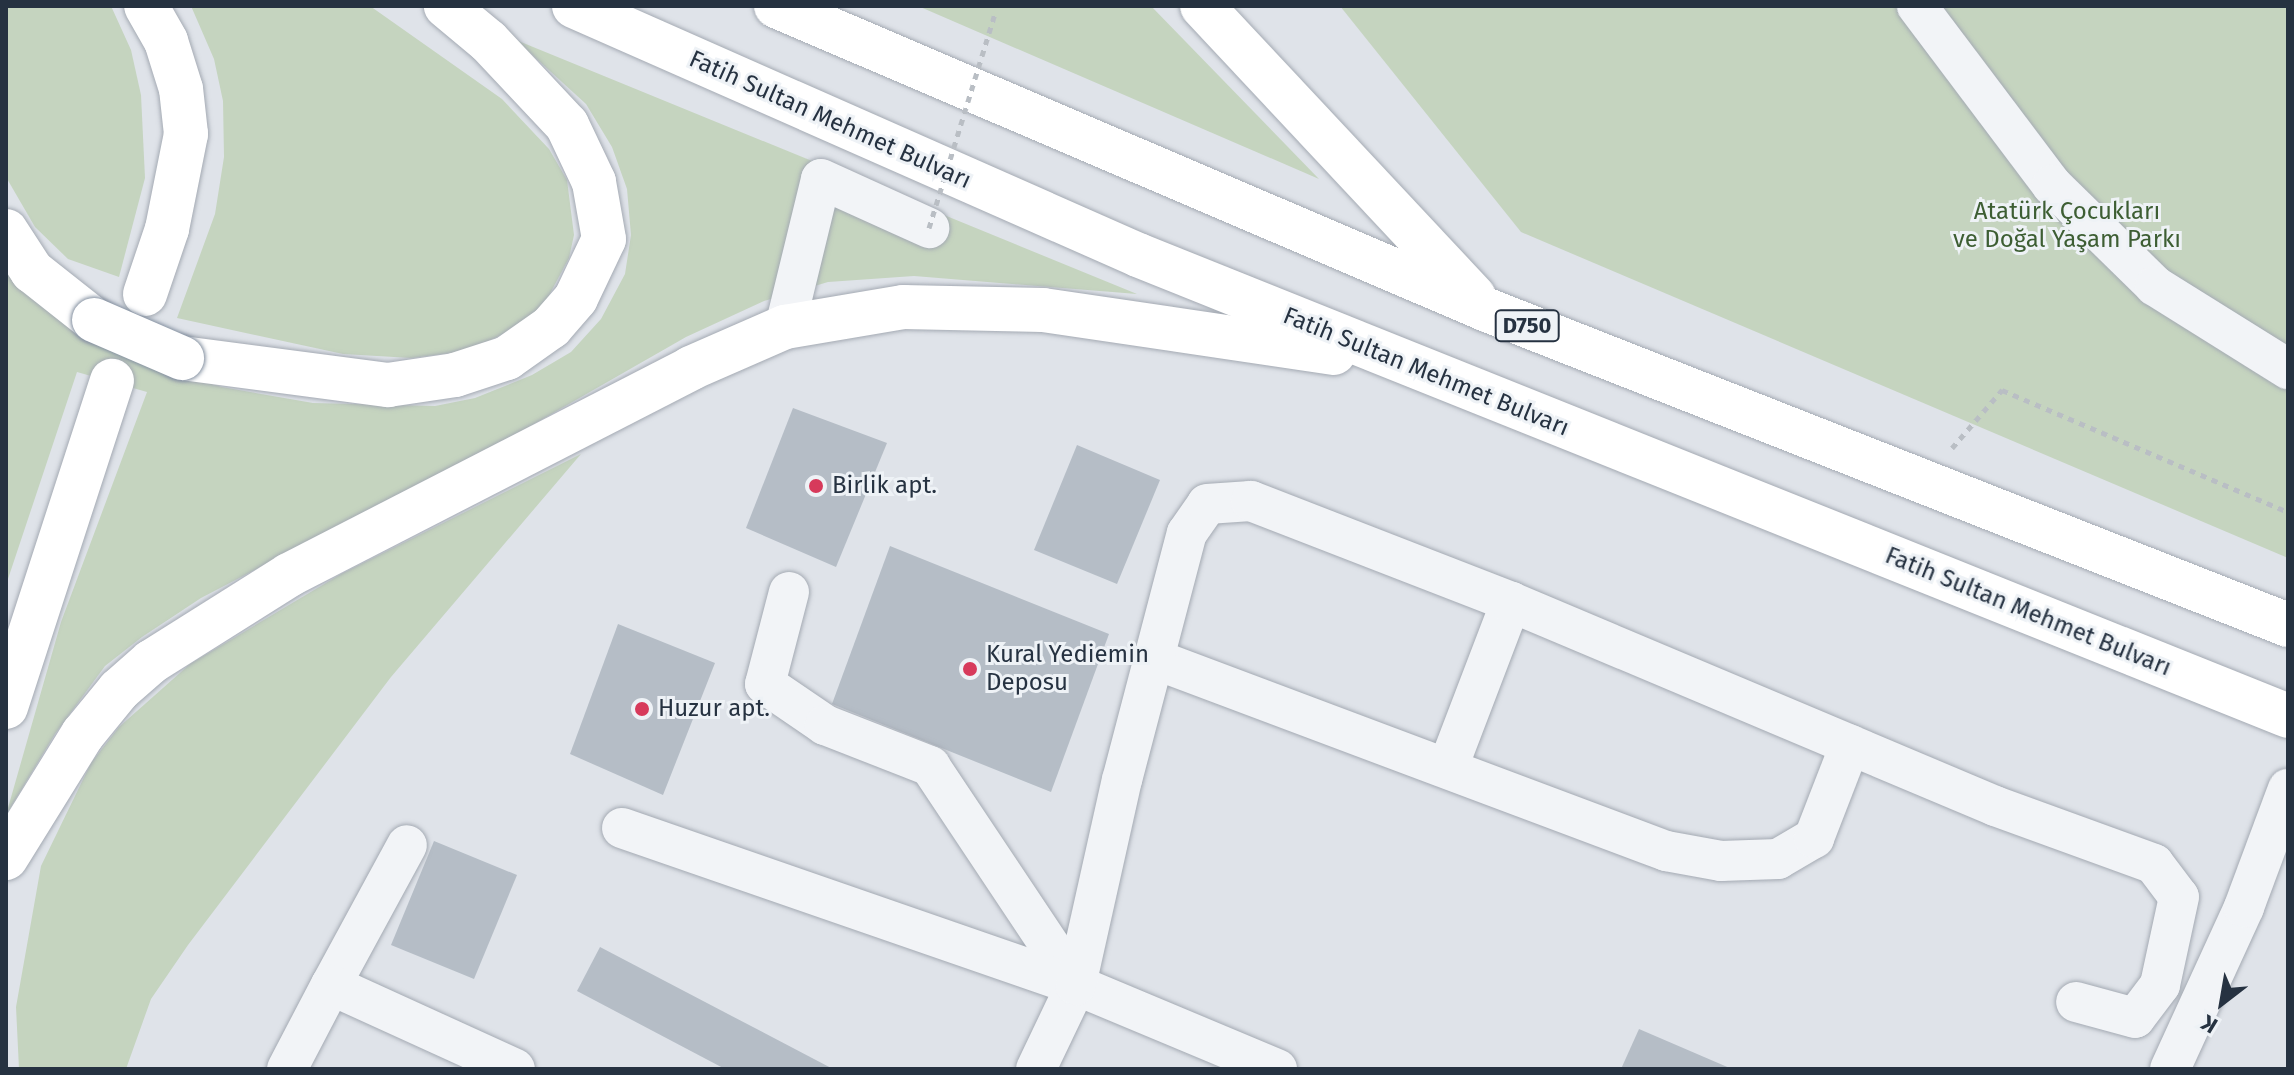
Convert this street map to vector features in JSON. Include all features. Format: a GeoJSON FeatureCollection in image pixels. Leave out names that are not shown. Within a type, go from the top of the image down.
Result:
{"type":"FeatureCollection","features":[{"type":"Feature","properties":{"kind":"main road"},"geometry":{"type":"LineString","coordinates":[[145,294],[167,229],[186,134],[181,89],[166,41],[146,6]]}},
{"type":"Feature","properties":{"kind":"main road"},"geometry":{"type":"LineString","coordinates":[[6,231],[32,271],[94,320],[182,358],[388,385],[455,375],[507,358],[551,327],[576,298],[604,239],[594,182],[567,125],[488,41],[446,6]]}},
{"type":"Feature","properties":{"kind":"main road","name":"Fatih Sultan Mehmet Bulvarı"},"geometry":{"type":"LineString","coordinates":[[574,6],[1138,255],[1403,364],[2288,716]]}},
{"type":"Feature","properties":{"kind":"main road","name":"D750"},"geometry":{"type":"LineString","coordinates":[[776,6],[1487,310],[2288,625]]}},
{"type":"Feature","properties":{"kind":"main road"},"geometry":{"type":"LineString","coordinates":[[1202,6],[1487,310]]}},
{"type":"Feature","properties":{"kind":"main road"},"geometry":{"type":"LineString","coordinates":[[6,858],[83,734],[119,690],[151,662],[289,575],[691,368],[785,327],[903,307],[1043,310],[1403,364]]}},
{"type":"Feature","properties":{"kind":"main road"},"geometry":{"type":"LineString","coordinates":[[6,707],[112,381]]}},
{"type":"Feature","properties":{"kind":"street"},"geometry":{"type":"LineString","coordinates":[[1917,6],[2052,185],[2145,276],[2288,369]]}},
{"type":"Feature","properties":{"kind":"street"},"geometry":{"type":"LineString","coordinates":[[785,327],[821,179],[929,228]]}},
{"type":"Feature","properties":{"kind":"street"},"geometry":{"type":"LineString","coordinates":[[1036,1069],[1076,985],[1122,780],[1157,660],[1187,533],[1207,504],[1251,501],[1511,602],[1995,806],[2154,864],[2179,897],[2160,985],[2135,1018],[2076,1002]]}},
{"type":"Feature","properties":{"kind":"street"},"geometry":{"type":"LineString","coordinates":[[789,592],[765,684],[825,725],[930,766],[1076,985]]}},
{"type":"Feature","properties":{"kind":"street"},"geometry":{"type":"LineString","coordinates":[[1448,767],[1511,602]]}},
{"type":"Feature","properties":{"kind":"street"},"geometry":{"type":"LineString","coordinates":[[1157,660],[1666,851],[1721,861],[1778,859],[1814,838],[1850,745]]}},
{"type":"Feature","properties":{"kind":"street"},"geometry":{"type":"LineString","coordinates":[[2170,1069],[2244,907],[2288,789]]}},
{"type":"Feature","properties":{"kind":"street"},"geometry":{"type":"LineString","coordinates":[[622,828],[1076,985],[1277,1069]]}},
{"type":"Feature","properties":{"kind":"street"},"geometry":{"type":"LineString","coordinates":[[287,1069],[407,845]]}},
{"type":"Feature","properties":{"kind":"street"},"geometry":{"type":"LineString","coordinates":[[331,985],[515,1069]]}},
{"type":"Feature","properties":{"kind":"path"},"geometry":{"type":"LineString","coordinates":[[929,228],[995,13]]}},
{"type":"Feature","properties":{"kind":"path"},"geometry":{"type":"LineString","coordinates":[[1922,481],[2002,390],[2288,512]]}},
{"type":"Feature","properties":{"kind":"green space"},"geometry":{"type":"Polygon","coordinates":[[[6,6],[111,6],[131,50],[141,95],[145,178],[119,277],[68,259],[35,227],[6,177],[6,6]]]}},
{"type":"Feature","properties":{"kind":"green space"},"geometry":{"type":"Polygon","coordinates":[[[191,6],[370,6],[502,99],[549,149],[567,180],[574,235],[569,258],[546,301],[523,324],[468,351],[411,358],[343,354],[177,318],[215,214],[224,157],[223,101],[214,59],[191,6]]]}},
{"type":"Feature","properties":{"kind":"green space"},"geometry":{"type":"Polygon","coordinates":[[[918,6],[1151,6],[1319,179],[918,6]]]}},
{"type":"Feature","properties":{"kind":"green space","name":"Atatürk Çocukları ve Doğal Yaşam Parkı"},"geometry":{"type":"Polygon","coordinates":[[[1340,6],[2288,6],[2288,558],[1521,232],[1340,6]]]}},
{"type":"Feature","properties":{"kind":"green space"},"geometry":{"type":"Polygon","coordinates":[[[516,40],[1137,294],[914,276],[828,282],[764,301],[686,337],[527,428],[201,598],[142,637],[105,666],[55,734],[6,815],[61,622],[147,392],[77,372],[6,585],[6,266],[162,369],[222,387],[313,403],[435,406],[475,398],[532,375],[571,352],[601,319],[625,274],[631,235],[627,189],[612,147],[586,104],[516,40]]]}},
{"type":"Feature","properties":{"kind":"green space"},"geometry":{"type":"Polygon","coordinates":[[[581,454],[391,677],[188,945],[151,999],[126,1069],[19,1069],[16,1007],[41,866],[91,763],[119,727],[190,664],[341,574],[581,454]]]}},
{"type":"Feature","properties":{"kind":"building","name":"Birlik apt."},"geometry":{"type":"Polygon","coordinates":[[[793,408],[887,443],[836,567],[746,528],[793,408]]]}},
{"type":"Feature","properties":{"kind":"building"},"geometry":{"type":"Polygon","coordinates":[[[1077,445],[1160,480],[1117,584],[1034,550],[1077,445]]]}},
{"type":"Feature","properties":{"kind":"building","name":"Kural Yediemin Deposu"},"geometry":{"type":"Polygon","coordinates":[[[890,546],[1109,634],[1051,792],[832,704],[890,546]]]}},
{"type":"Feature","properties":{"kind":"building","name":"Huzur apt."},"geometry":{"type":"Polygon","coordinates":[[[618,624],[715,663],[663,795],[570,754],[618,624]]]}},
{"type":"Feature","properties":{"kind":"building"},"geometry":{"type":"Polygon","coordinates":[[[434,841],[517,875],[474,979],[391,945],[434,841]]]}},
{"type":"Feature","properties":{"kind":"building"},"geometry":{"type":"Polygon","coordinates":[[[600,947],[833,1069],[725,1069],[577,991],[600,947]]]}},
{"type":"Feature","properties":{"kind":"building"},"geometry":{"type":"Polygon","coordinates":[[[1639,1029],[1732,1069],[1621,1069],[1639,1029]]]}},
{"type":"Feature","properties":{"kind":"place","name":"Birlik apt."},"geometry":{"type":"Point","coordinates":[816,486]}},
{"type":"Feature","properties":{"kind":"place","name":"Kural Yediemin Deposu"},"geometry":{"type":"Point","coordinates":[970,669]}},
{"type":"Feature","properties":{"kind":"place","name":"Huzur apt."},"geometry":{"type":"Point","coordinates":[642,709]}}]}
